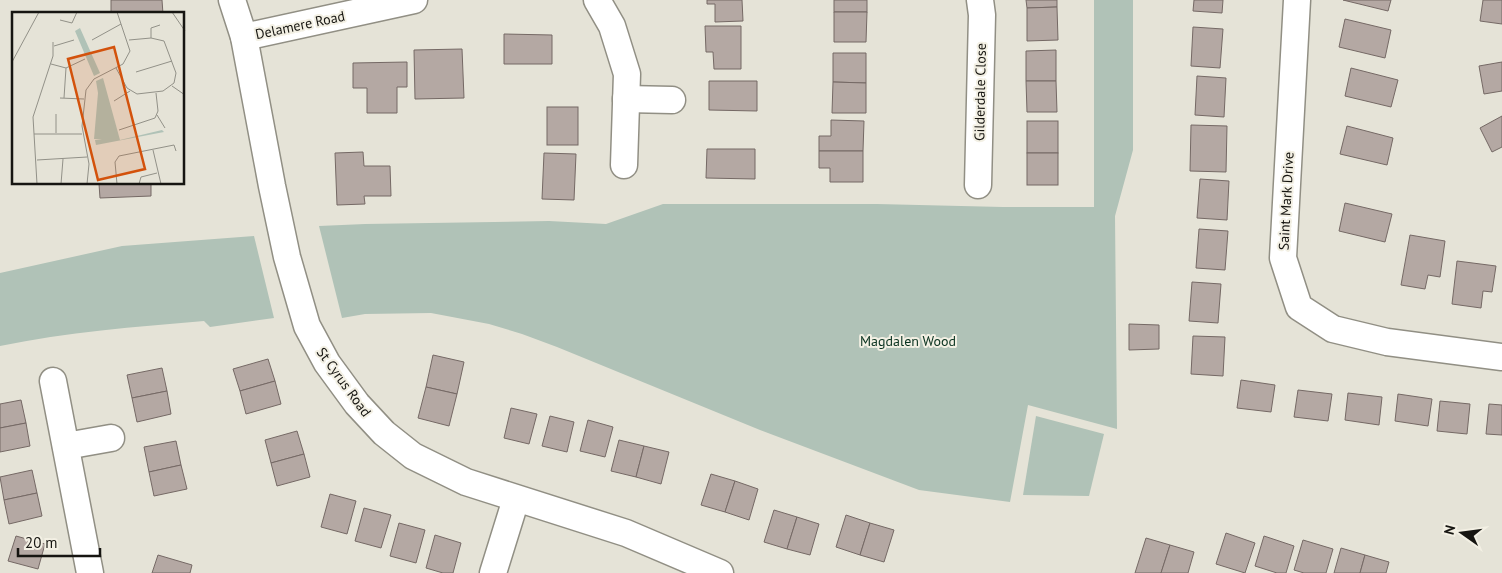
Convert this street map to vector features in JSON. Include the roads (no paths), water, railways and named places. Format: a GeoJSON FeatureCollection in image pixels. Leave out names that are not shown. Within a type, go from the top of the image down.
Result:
{"type":"FeatureCollection","features":[{"type":"Feature","properties":{"kind":"street","name":"St Cyrus Road"},"geometry":{"type":"LineString","coordinates":[[232,0],[244,37],[287,256],[307,326],[327,364],[357,404],[384,434],[413,456],[466,482],[626,533],[720,573]]}},
{"type":"Feature","properties":{"kind":"street","name":"Delamere Road"},"geometry":{"type":"LineString","coordinates":[[244,37],[414,0]]}},
{"type":"Feature","properties":{"kind":"street"},"geometry":{"type":"LineString","coordinates":[[597,0],[612,26],[627,74],[624,165]]}},
{"type":"Feature","properties":{"kind":"street","name":"Gilderdale Close"},"geometry":{"type":"LineString","coordinates":[[978,184],[982,15],[980,0]]}},
{"type":"Feature","properties":{"kind":"street","name":"Saint Mark Drive"},"geometry":{"type":"LineString","coordinates":[[1297,0],[1283,258],[1299,307],[1333,329],[1387,342],[1502,358]]}},
{"type":"Feature","properties":{"kind":"street"},"geometry":{"type":"LineString","coordinates":[[626,99],[672,100]]}},
{"type":"Feature","properties":{"kind":"street"},"geometry":{"type":"LineString","coordinates":[[53,381],[90,573]]}},
{"type":"Feature","properties":{"kind":"street"},"geometry":{"type":"LineString","coordinates":[[66,446],[111,438]]}},
{"type":"Feature","properties":{"kind":"street"},"geometry":{"type":"LineString","coordinates":[[493,573],[516,499]]}},
{"type":"Feature","properties":{"kind":"park label","name":"Magdalen Wood"},"geometry":{"type":"Point","coordinates":[908,341]}}]}
